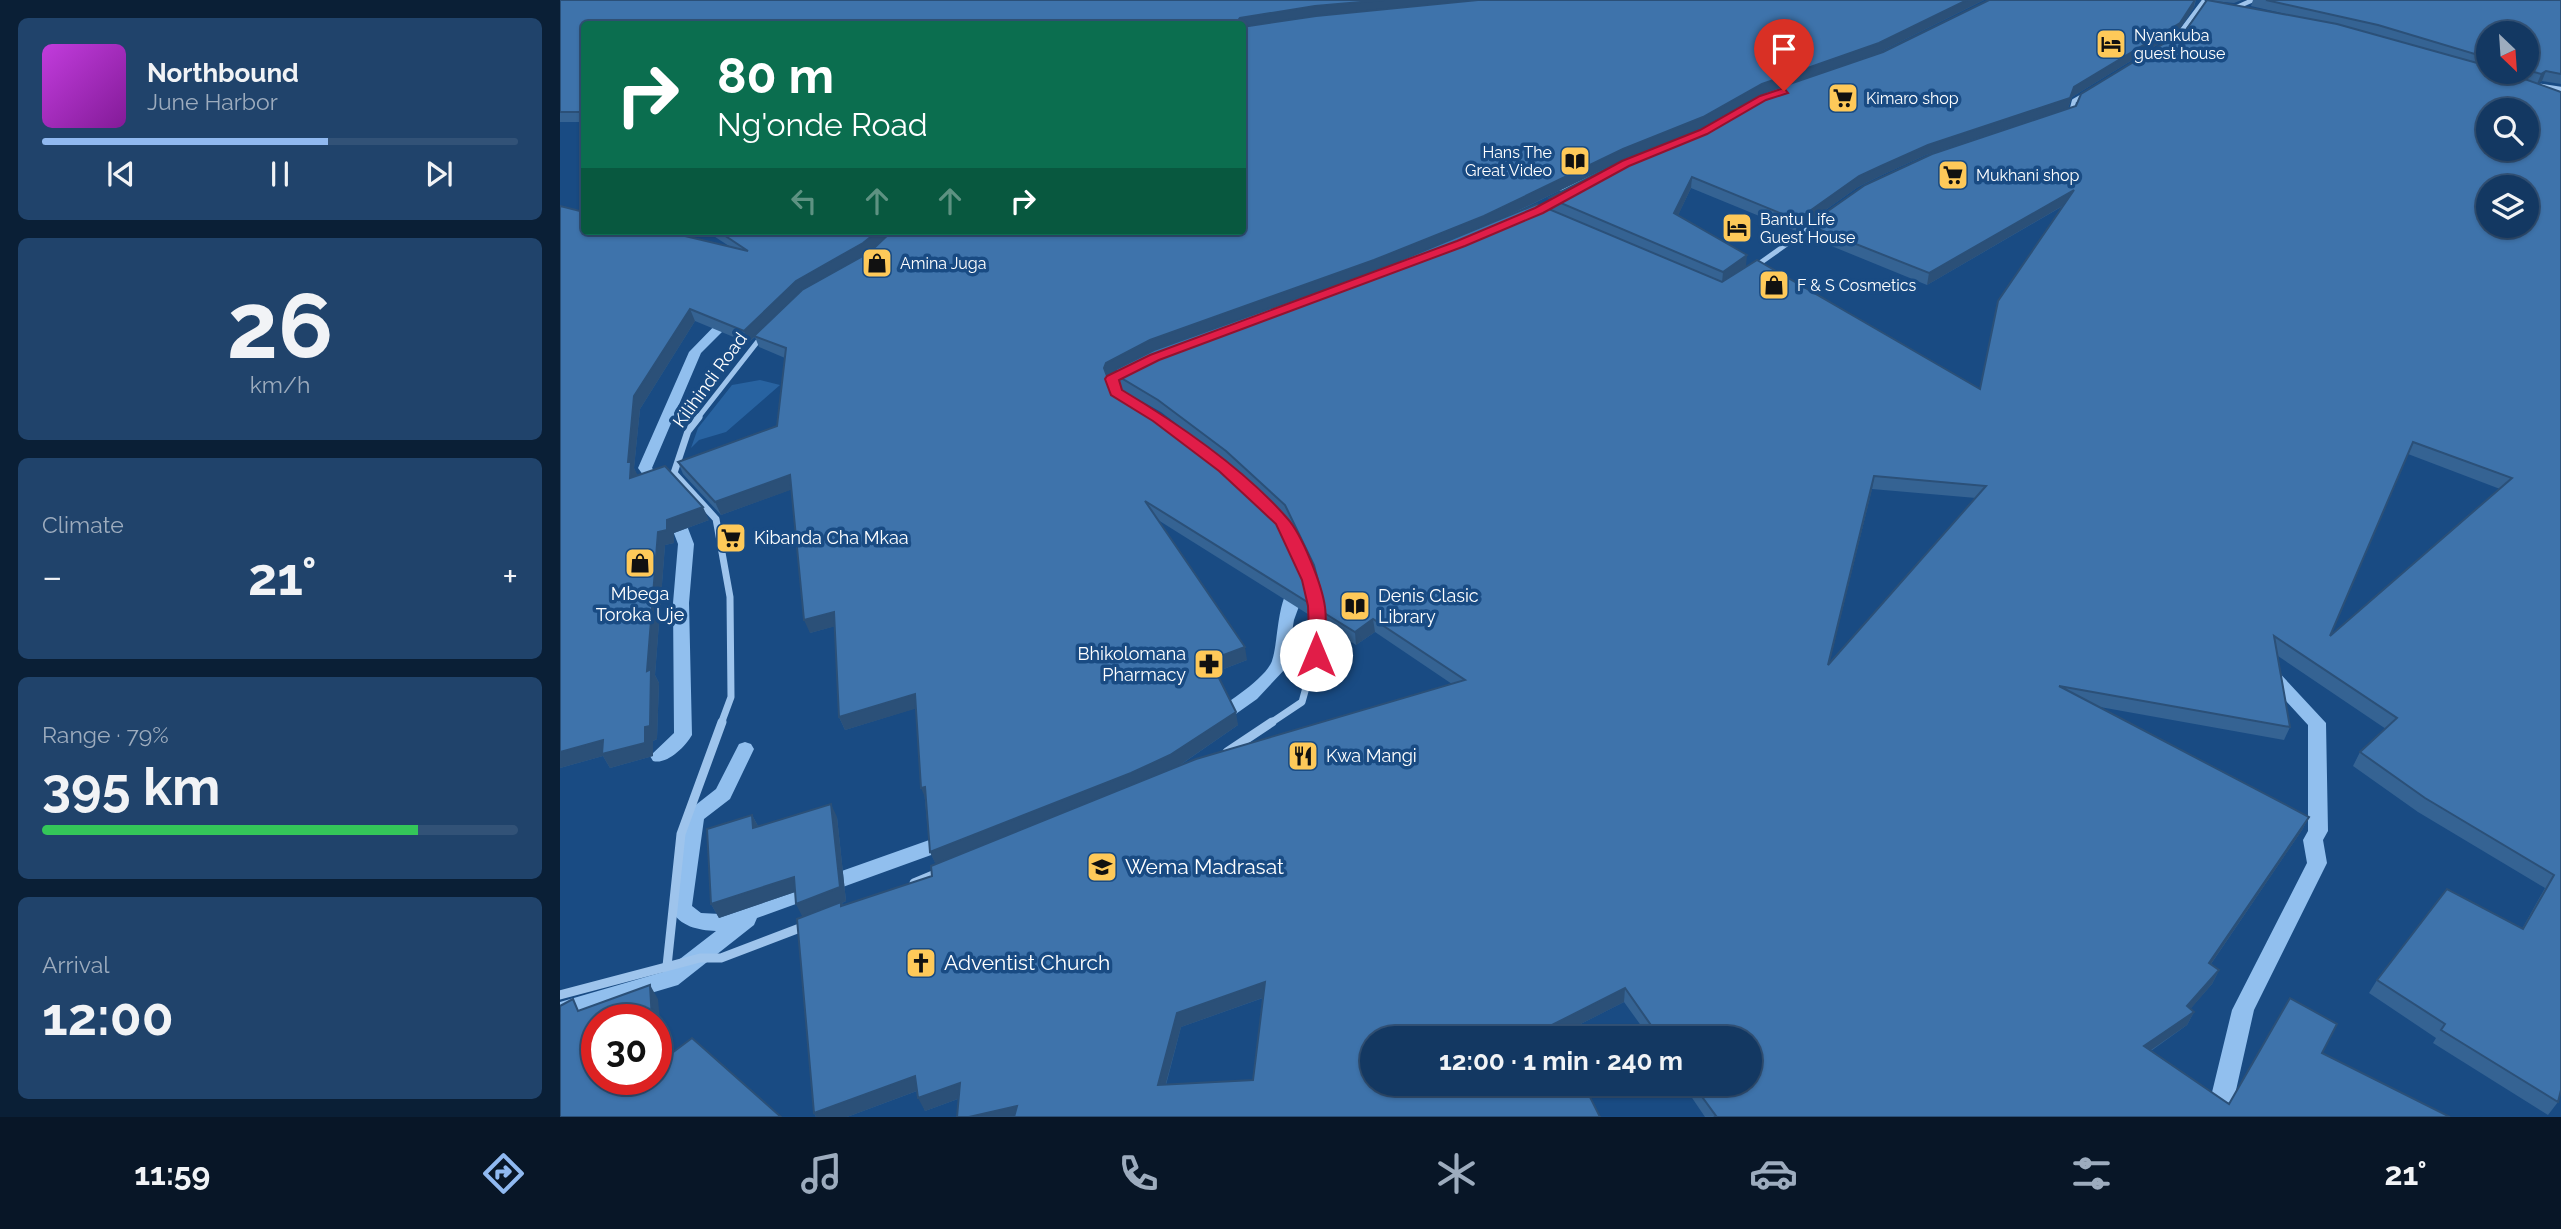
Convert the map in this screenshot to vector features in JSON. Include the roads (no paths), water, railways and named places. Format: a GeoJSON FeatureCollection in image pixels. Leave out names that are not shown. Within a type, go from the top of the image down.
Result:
{"type":"FeatureCollection","features":[{"type":"Feature","properties":{"kind":"street"},"geometry":{"type":"LineString","coordinates":[[2237,7],[2253,0]]}},
{"type":"Feature","properties":{"kind":"street"},"geometry":{"type":"LineString","coordinates":[[2191,1],[2214,4]]}},
{"type":"Feature","properties":{"kind":"street"},"geometry":{"type":"LineString","coordinates":[[2170,42],[2181,36],[2203,2]]}},
{"type":"Feature","properties":{"kind":"street"},"geometry":{"type":"LineString","coordinates":[[2226,5],[2249,9]]}},
{"type":"Feature","properties":{"kind":"street"},"geometry":{"type":"LineString","coordinates":[[2551,94],[2530,85],[2561,89]]}},
{"type":"Feature","properties":{"kind":"street"},"geometry":{"type":"LineString","coordinates":[[2060,116],[2073,112],[2074,101],[2094,88]]}},
{"type":"Feature","properties":{"kind":"street"},"geometry":{"type":"LineString","coordinates":[[1744,274],[1819,221]]}},
{"type":"Feature","properties":{"kind":"street","name":"Kilihindi Road"},"geometry":{"type":"LineString","coordinates":[[667,966],[681,834],[731,697],[730,597],[716,519],[674,473],[688,431],[769,329]]}},
{"type":"Feature","properties":{"kind":"street"},"geometry":{"type":"LineString","coordinates":[[1126,398],[1116,392],[1112,379],[1134,366]]}},
{"type":"Feature","properties":{"kind":"street"},"geometry":{"type":"LineString","coordinates":[[1219,756],[1303,702],[1316,655],[1317,606],[1310,580],[1282,522],[1265,506]]}},
{"type":"Feature","properties":{"kind":"street"},"geometry":{"type":"LineString","coordinates":[[908,885],[946,870]]}},
{"type":"Feature","properties":{"kind":"street"},"geometry":{"type":"LineString","coordinates":[[560,995],[699,958],[721,957],[820,920]]}},
{"type":"Feature","properties":{"kind":"waterway"},"geometry":{"type":"LineString","coordinates":[[1777,90],[1824,70]]}},
{"type":"Feature","properties":{"kind":"waterway"},"geometry":{"type":"LineString","coordinates":[[1559,189],[1616,164]]}},
{"type":"Feature","properties":{"kind":"waterway"},"geometry":{"type":"LineString","coordinates":[[660,488],[645,468],[695,352],[730,317]]}},
{"type":"Feature","properties":{"kind":"waterway"},"geometry":{"type":"LineString","coordinates":[[659,756],[683,735],[681,603],[686,544],[673,510]]}},
{"type":"Feature","properties":{"kind":"waterway"},"geometry":{"type":"LineString","coordinates":[[1217,718],[1251,695],[1280,664],[1286,620],[1298,587]]}},
{"type":"Feature","properties":{"kind":"waterway"},"geometry":{"type":"LineString","coordinates":[[2218,1117],[2243,1010],[2317,863],[2313,840],[2318,831],[2317,723],[2268,671]]}},
{"type":"Feature","properties":{"kind":"waterway"},"geometry":{"type":"LineString","coordinates":[[745,749],[723,794],[695,816],[681,909],[697,921],[720,923],[949,841]]}},
{"type":"Feature","properties":{"kind":"waterway"},"geometry":{"type":"LineString","coordinates":[[560,1011],[670,979],[747,919]]}},
{"type":"Feature","properties":{"kind":"place","name":"Nyankuba guest house"},"geometry":{"type":"Point","coordinates":[2111,44]}},
{"type":"Feature","properties":{"kind":"place","name":"Kimaro shop"},"geometry":{"type":"Point","coordinates":[1843,98]}},
{"type":"Feature","properties":{"kind":"place","name":"Hans The Great Video"},"geometry":{"type":"Point","coordinates":[1575,161]}},
{"type":"Feature","properties":{"kind":"place","name":"Mukhani shop"},"geometry":{"type":"Point","coordinates":[1953,175]}},
{"type":"Feature","properties":{"kind":"place","name":"Bantu Life Guest House"},"geometry":{"type":"Point","coordinates":[1737,228]}},
{"type":"Feature","properties":{"kind":"place","name":"Amina Juga"},"geometry":{"type":"Point","coordinates":[877,263]}},
{"type":"Feature","properties":{"kind":"place","name":"F & S Cosmetics"},"geometry":{"type":"Point","coordinates":[1774,285]}},
{"type":"Feature","properties":{"kind":"place","name":"Kibanda Cha Mkaa"},"geometry":{"type":"Point","coordinates":[731,538]}},
{"type":"Feature","properties":{"kind":"place","name":"Mbega Toroka Uje"},"geometry":{"type":"Point","coordinates":[640,563]}},
{"type":"Feature","properties":{"kind":"place","name":"Denis Clasic Library"},"geometry":{"type":"Point","coordinates":[1355,606]}},
{"type":"Feature","properties":{"kind":"place","name":"Bhikolomana Pharmacy"},"geometry":{"type":"Point","coordinates":[1209,664]}},
{"type":"Feature","properties":{"kind":"place","name":"Kwa Mangi"},"geometry":{"type":"Point","coordinates":[1303,756]}},
{"type":"Feature","properties":{"kind":"place","name":"Wema Madrasat"},"geometry":{"type":"Point","coordinates":[1102,867]}},
{"type":"Feature","properties":{"kind":"place","name":"Adventist Church"},"geometry":{"type":"Point","coordinates":[921,963]}}]}
